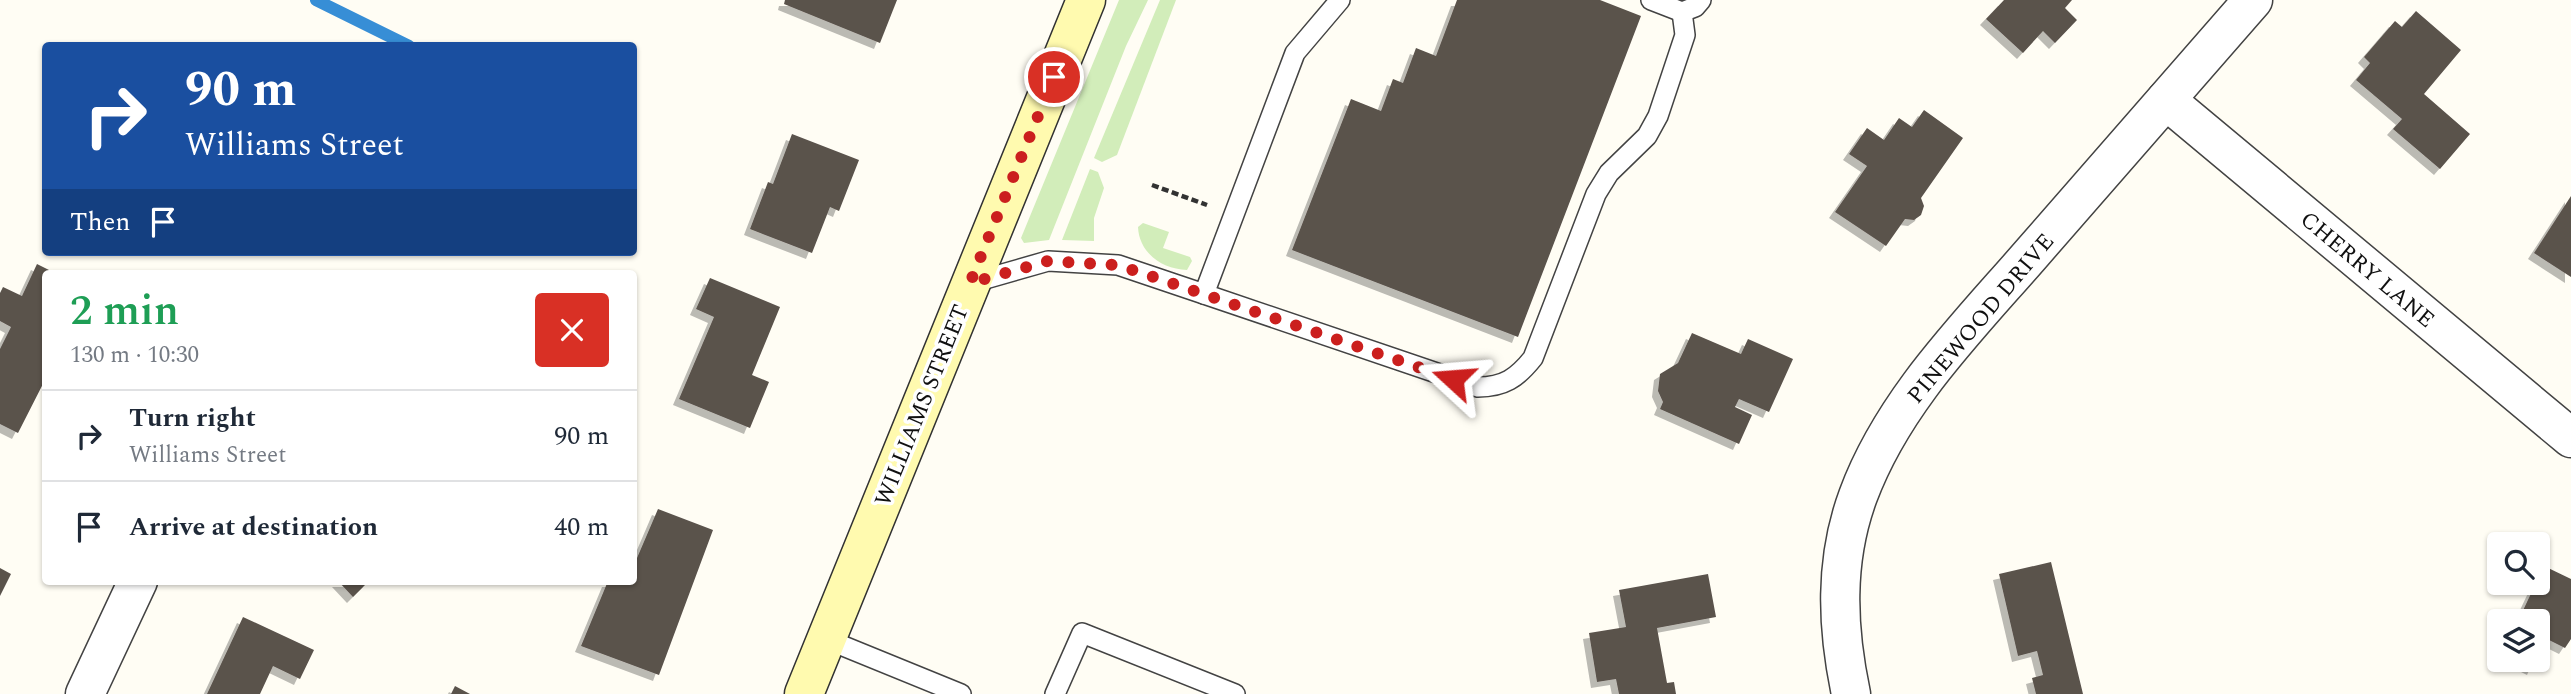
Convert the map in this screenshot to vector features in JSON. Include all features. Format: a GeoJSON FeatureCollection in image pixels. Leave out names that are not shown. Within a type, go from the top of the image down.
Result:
{"type":"FeatureCollection","features":[{"type":"Feature","properties":{"kind":"main road","name":"WILLIAMS STREET"},"geometry":{"type":"LineString","coordinates":[[804,694],[1086,0]]}},
{"type":"Feature","properties":{"kind":"street","name":"PINEWOOD DRIVE"},"geometry":{"type":"LineString","coordinates":[[1851,694],[1842,654],[1839,610],[1841,566],[1854,509],[1889,429],[1936,363],[2253,0]]}},
{"type":"Feature","properties":{"kind":"street","name":"CHERRY LANE"},"geometry":{"type":"LineString","coordinates":[[2166,100],[2571,438]]}},
{"type":"Feature","properties":{"kind":"street"},"geometry":{"type":"LineString","coordinates":[[85,694],[136,585]]}},
{"type":"Feature","properties":{"kind":"lane"},"geometry":{"type":"LineString","coordinates":[[1204,294],[1295,53],[1340,0]]}},
{"type":"Feature","properties":{"kind":"lane"},"geometry":{"type":"LineString","coordinates":[[1651,0],[1682,12],[1695,7],[1701,0]]}},
{"type":"Feature","properties":{"kind":"lane"},"geometry":{"type":"LineString","coordinates":[[970,283],[1048,261],[1118,265],[1478,387],[1496,387],[1518,377],[1533,358],[1596,194],[1609,173],[1647,136],[1658,116],[1685,35],[1682,12]]}},
{"type":"Feature","properties":{"kind":"lane"},"geometry":{"type":"LineString","coordinates":[[1055,694],[1082,633],[1235,694]]}},
{"type":"Feature","properties":{"kind":"lane"},"geometry":{"type":"LineString","coordinates":[[826,639],[961,694]]}},
{"type":"Feature","properties":{"kind":"path"},"geometry":{"type":"LineString","coordinates":[[1152,185],[1213,208]]}},
{"type":"Feature","properties":{"kind":"green space"},"geometry":{"type":"Polygon","coordinates":[[[1119,0],[1148,0],[1126,46],[1049,240],[1024,243],[1021,238],[1119,0]]]}},
{"type":"Feature","properties":{"kind":"green space"},"geometry":{"type":"Polygon","coordinates":[[[1160,0],[1176,0],[1117,155],[1102,162],[1094,158],[1160,0]]]}},
{"type":"Feature","properties":{"kind":"green space"},"geometry":{"type":"Polygon","coordinates":[[[1090,169],[1098,172],[1104,188],[1094,218],[1094,241],[1062,240],[1090,169]]]}},
{"type":"Feature","properties":{"kind":"green space"},"geometry":{"type":"Polygon","coordinates":[[[1143,223],[1169,232],[1163,248],[1190,257],[1192,261],[1187,270],[1160,263],[1153,258],[1139,236],[1138,227],[1143,223]]]}},
{"type":"Feature","properties":{"kind":"building"},"geometry":{"type":"Polygon","coordinates":[[[785,0],[897,0],[880,43],[784,4],[785,0]]]}},
{"type":"Feature","properties":{"kind":"building"},"geometry":{"type":"Polygon","coordinates":[[[1457,0],[1600,0],[1641,16],[1518,337],[1292,250],[1351,99],[1381,111],[1393,79],[1403,83],[1416,48],[1436,56],[1457,0]]]}},
{"type":"Feature","properties":{"kind":"building"},"geometry":{"type":"Polygon","coordinates":[[[2004,0],[2072,0],[2065,8],[2077,20],[2055,43],[2043,31],[2023,53],[1986,19],[2004,0]]]}},
{"type":"Feature","properties":{"kind":"building"},"geometry":{"type":"Polygon","coordinates":[[[2416,11],[2461,50],[2424,94],[2470,134],[2440,169],[2393,129],[2402,119],[2356,80],[2370,63],[2364,57],[2395,21],[2402,27],[2416,11]]]}},
{"type":"Feature","properties":{"kind":"building"},"geometry":{"type":"Polygon","coordinates":[[[1924,110],[1963,138],[1921,198],[1924,206],[1921,215],[1914,220],[1905,219],[1886,246],[1835,212],[1867,166],[1849,154],[1867,128],[1884,140],[1899,118],[1912,127],[1924,110]]]}},
{"type":"Feature","properties":{"kind":"building"},"geometry":{"type":"Polygon","coordinates":[[[792,134],[859,160],[839,211],[830,207],[812,253],[750,229],[768,182],[773,184],[792,134]]]}},
{"type":"Feature","properties":{"kind":"building"},"geometry":{"type":"Polygon","coordinates":[[[2571,196],[2571,277],[2534,253],[2571,196]]]}},
{"type":"Feature","properties":{"kind":"building"},"geometry":{"type":"Polygon","coordinates":[[[37,264],[49,270],[42,270],[42,386],[18,433],[0,424],[0,349],[11,327],[0,321],[0,293],[3,287],[22,296],[37,264]]]}},
{"type":"Feature","properties":{"kind":"building"},"geometry":{"type":"Polygon","coordinates":[[[710,278],[780,307],[752,375],[769,382],[750,428],[679,399],[714,317],[696,309],[710,278]]]}},
{"type":"Feature","properties":{"kind":"building"},"geometry":{"type":"Polygon","coordinates":[[[1692,333],[1741,354],[1748,339],[1793,359],[1769,412],[1739,399],[1735,407],[1752,415],[1739,444],[1660,409],[1663,402],[1658,391],[1660,374],[1678,363],[1692,333]]]}},
{"type":"Feature","properties":{"kind":"building"},"geometry":{"type":"Polygon","coordinates":[[[658,509],[713,530],[659,675],[581,646],[606,585],[637,585],[637,558],[658,509]]]}},
{"type":"Feature","properties":{"kind":"building"},"geometry":{"type":"Polygon","coordinates":[[[2051,562],[2083,694],[2036,694],[2032,678],[2043,675],[2037,651],[2018,656],[1999,574],[2051,562]]]}},
{"type":"Feature","properties":{"kind":"building"},"geometry":{"type":"Polygon","coordinates":[[[0,568],[11,574],[0,596],[0,568]]]}},
{"type":"Feature","properties":{"kind":"building"},"geometry":{"type":"Polygon","coordinates":[[[2550,569],[2571,579],[2571,639],[2565,648],[2550,640],[2550,609],[2524,609],[2530,595],[2550,595],[2550,569]]]}},
{"type":"Feature","properties":{"kind":"building"},"geometry":{"type":"Polygon","coordinates":[[[1708,574],[1716,617],[1657,628],[1667,683],[1674,682],[1676,694],[1619,694],[1616,679],[1597,682],[1589,633],[1626,627],[1619,590],[1708,574]]]}},
{"type":"Feature","properties":{"kind":"building"},"geometry":{"type":"Polygon","coordinates":[[[342,585],[365,585],[353,597],[342,585]]]}},
{"type":"Feature","properties":{"kind":"building"},"geometry":{"type":"Polygon","coordinates":[[[243,617],[314,650],[300,679],[273,666],[260,694],[207,694],[243,617]]]}},
{"type":"Feature","properties":{"kind":"building"},"geometry":{"type":"Polygon","coordinates":[[[455,686],[470,694],[451,694],[455,686]]]}},
{"type":"Feature","properties":{"kind":"waterway"},"geometry":{"type":"LineString","coordinates":[[316,0],[401,42]]}},
{"type":"Feature","properties":{"kind":"route"},"geometry":{"type":"LineString","coordinates":[[1054,77],[970,283],[1048,261],[1118,265],[1453,379]]}}]}
